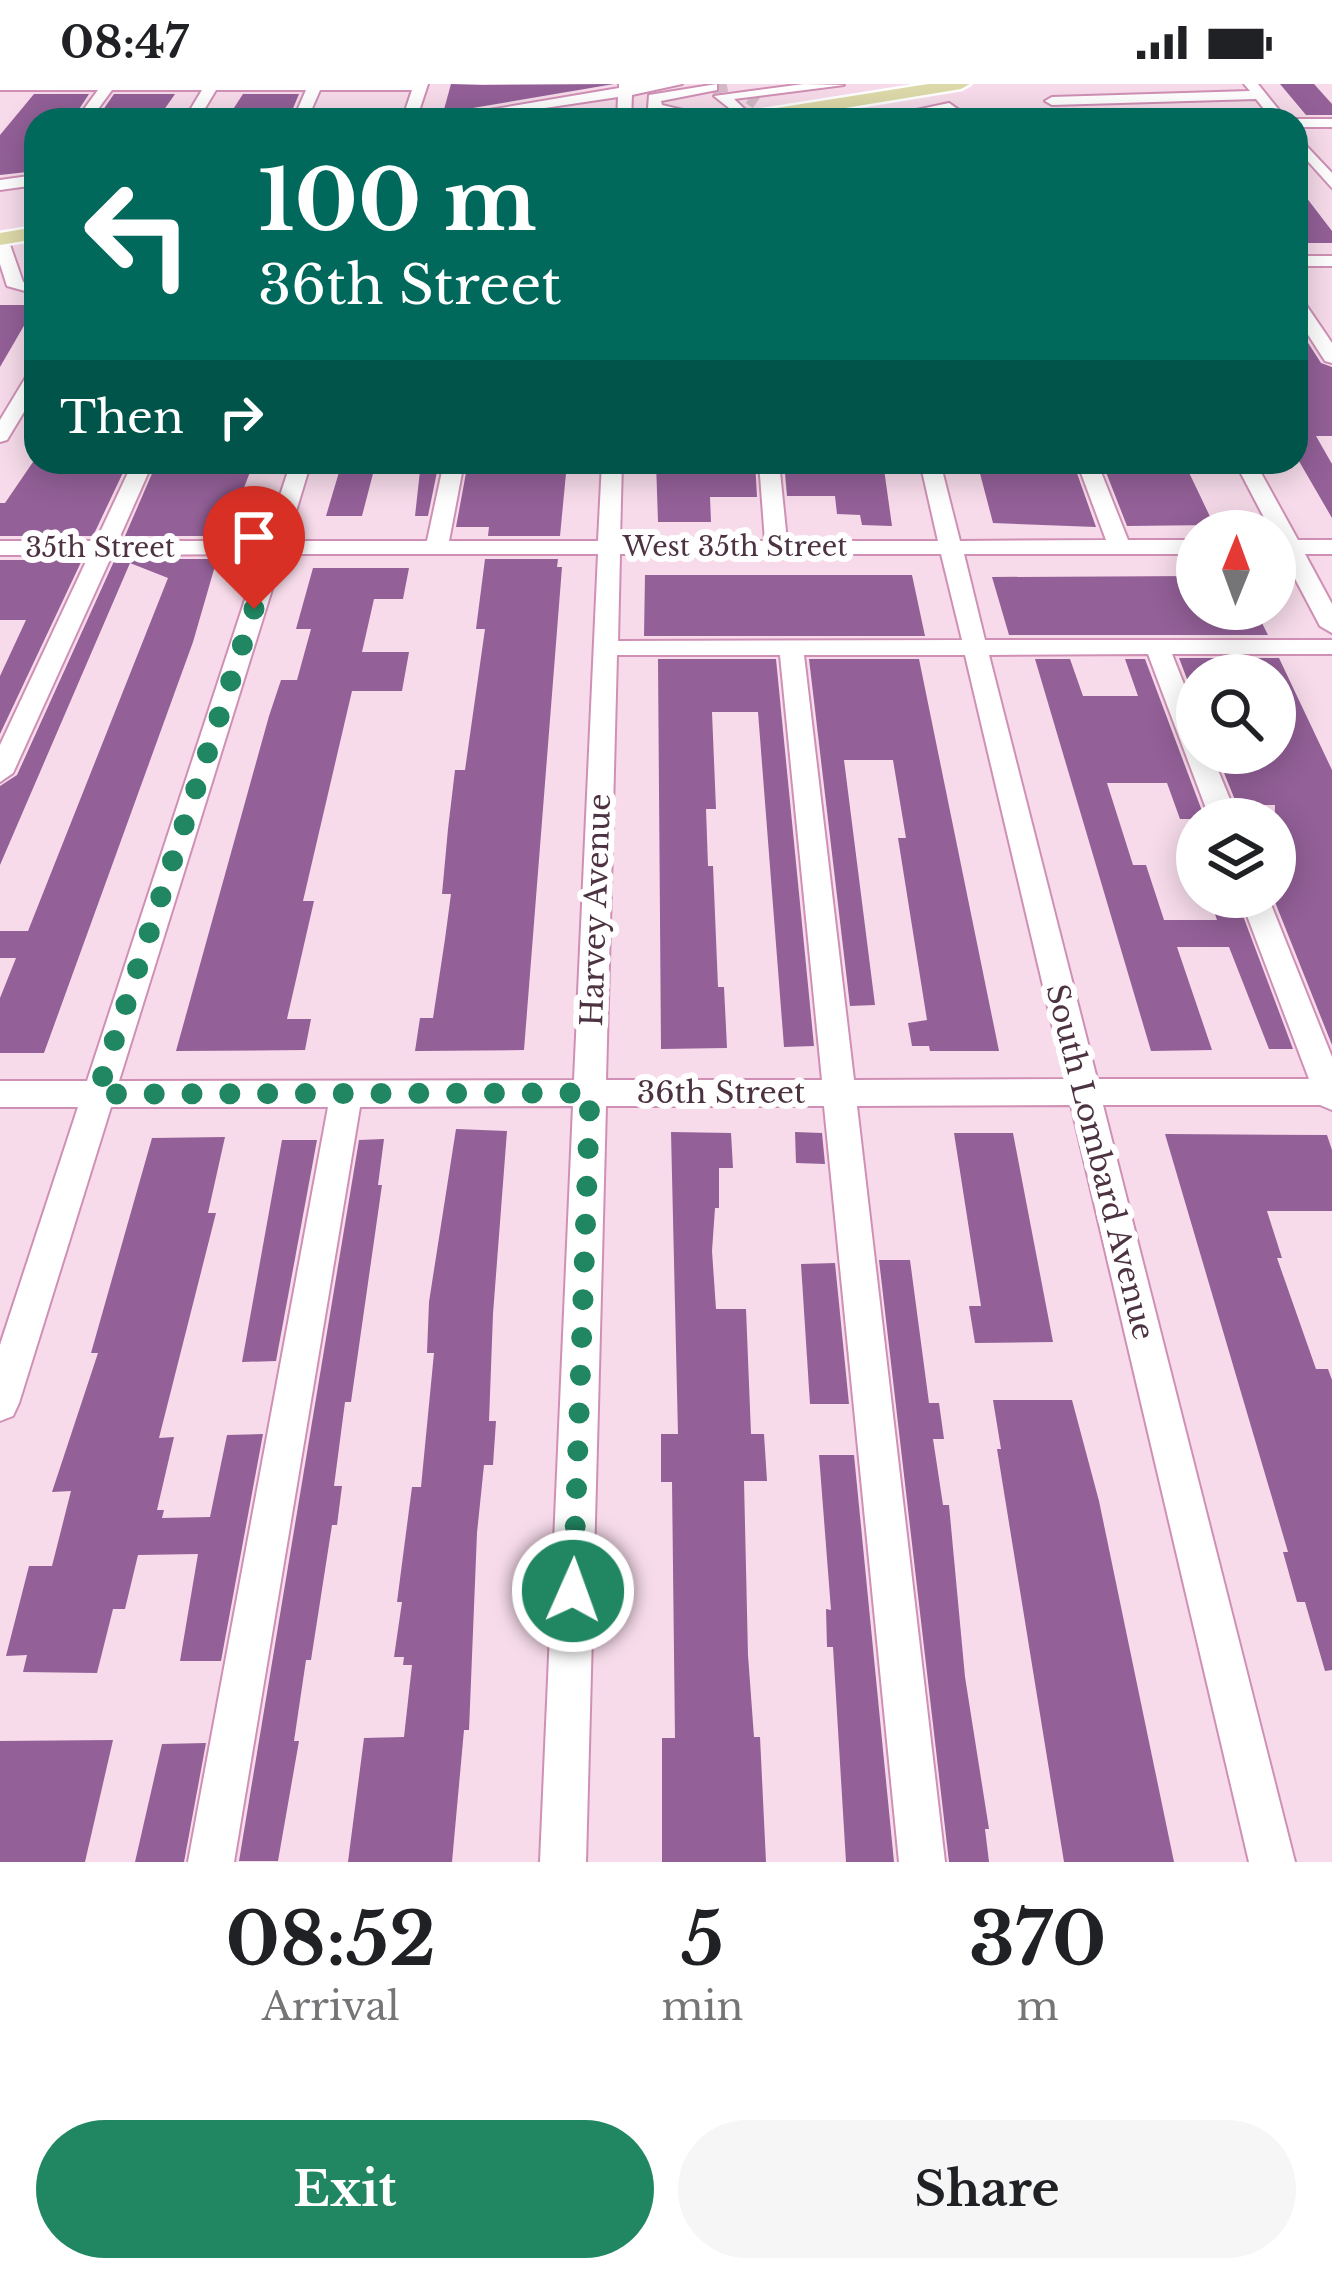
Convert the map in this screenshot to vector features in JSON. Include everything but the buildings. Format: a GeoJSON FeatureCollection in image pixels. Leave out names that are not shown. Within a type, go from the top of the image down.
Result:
{"type":"FeatureCollection","features":[{"type":"Feature","properties":{"kind":"main road"},"geometry":{"type":"LineString","coordinates":[[757,100],[840,98],[961,84]]}},
{"type":"Feature","properties":{"kind":"street"},"geometry":{"type":"LineString","coordinates":[[488,108],[675,84]]}},
{"type":"Feature","properties":{"kind":"street"},"geometry":{"type":"LineString","coordinates":[[1048,93],[1104,94],[1099,84]]}},
{"type":"Feature","properties":{"kind":"street"},"geometry":{"type":"LineString","coordinates":[[2,86],[421,85]]}},
{"type":"Feature","properties":{"kind":"street"},"geometry":{"type":"LineString","coordinates":[[1048,93],[1157,101],[1164,96],[1256,90]]}},
{"type":"Feature","properties":{"kind":"street"},"geometry":{"type":"LineString","coordinates":[[655,108],[658,95],[757,100]]}},
{"type":"Feature","properties":{"kind":"street"},"geometry":{"type":"LineString","coordinates":[[692,108],[757,100]]}},
{"type":"Feature","properties":{"kind":"street"},"geometry":{"type":"LineString","coordinates":[[1157,101],[1162,108]]}},
{"type":"Feature","properties":{"kind":"street"},"geometry":{"type":"LineString","coordinates":[[1308,154],[1332,183]]}},
{"type":"Feature","properties":{"kind":"street"},"geometry":{"type":"LineString","coordinates":[[0,239],[16,286],[24,287]]}},
{"type":"Feature","properties":{"kind":"street"},"geometry":{"type":"LineString","coordinates":[[1308,321],[1332,357]]}},
{"type":"Feature","properties":{"kind":"street"},"geometry":{"type":"LineString","coordinates":[[0,436],[24,396]]}},
{"type":"Feature","properties":{"kind":"street"},"geometry":{"type":"LineString","coordinates":[[0,773],[137,474]]}},
{"type":"Feature","properties":{"kind":"street"},"geometry":{"type":"LineString","coordinates":[[0,1402],[297,474]]}},
{"type":"Feature","properties":{"kind":"street"},"geometry":{"type":"LineString","coordinates":[[437,548],[452,474]]}},
{"type":"Feature","properties":{"kind":"street","name":"Harvey Avenue"},"geometry":{"type":"LineString","coordinates":[[563,1862],[612,474]]}},
{"type":"Feature","properties":{"kind":"street"},"geometry":{"type":"LineString","coordinates":[[770,474],[777,548]]}},
{"type":"Feature","properties":{"kind":"street","name":"South Lombard Avenue"},"geometry":{"type":"LineString","coordinates":[[933,474],[1272,1862]]}},
{"type":"Feature","properties":{"kind":"street"},"geometry":{"type":"LineString","coordinates":[[1092,474],[1120,547]]}},
{"type":"Feature","properties":{"kind":"street"},"geometry":{"type":"LineString","coordinates":[[1250,474],[1266,510]]}},
{"type":"Feature","properties":{"kind":"street","name":"West 35th Street"},"geometry":{"type":"LineString","coordinates":[[273,548],[1176,547]]}},
{"type":"Feature","properties":{"kind":"street"},"geometry":{"type":"LineString","coordinates":[[1296,547],[1332,547]]}},
{"type":"Feature","properties":{"kind":"street","name":"35th Street"},"geometry":{"type":"LineString","coordinates":[[0,548],[273,548]]}},
{"type":"Feature","properties":{"kind":"street"},"geometry":{"type":"LineString","coordinates":[[1296,569],[1332,626]]}},
{"type":"Feature","properties":{"kind":"street"},"geometry":{"type":"LineString","coordinates":[[606,647],[1332,647]]}},
{"type":"Feature","properties":{"kind":"street"},"geometry":{"type":"LineString","coordinates":[[1157,647],[1176,695]]}},
{"type":"Feature","properties":{"kind":"street"},"geometry":{"type":"LineString","coordinates":[[790,648],[922,1862]]}},
{"type":"Feature","properties":{"kind":"street"},"geometry":{"type":"LineString","coordinates":[[1262,918],[1331,1094]]}},
{"type":"Feature","properties":{"kind":"street","name":"36th Street"},"geometry":{"type":"LineString","coordinates":[[0,1094],[1331,1094]]}},
{"type":"Feature","properties":{"kind":"street"},"geometry":{"type":"LineString","coordinates":[[211,1862],[346,1094]]}},
{"type":"Feature","properties":{"kind":"tunnel"},"geometry":{"type":"LineString","coordinates":[[712,87],[728,84]]}},
{"type":"Feature","properties":{"kind":"tunnel"},"geometry":{"type":"LineString","coordinates":[[750,97],[757,102]]}},
{"type":"Feature","properties":{"kind":"route"},"geometry":{"type":"LineString","coordinates":[[254,609],[97,1094],[590,1093],[573,1591]]}}]}
